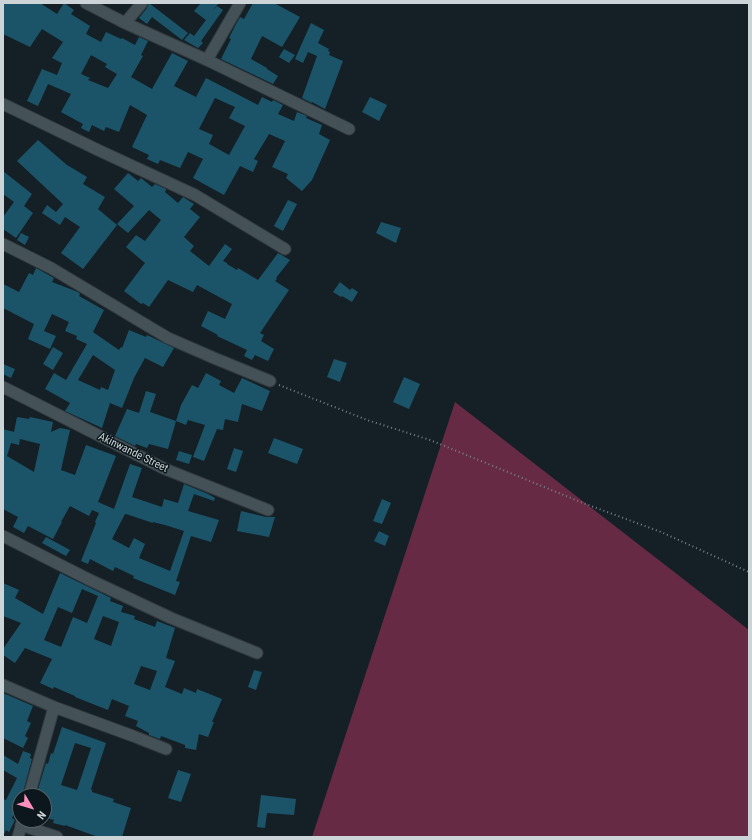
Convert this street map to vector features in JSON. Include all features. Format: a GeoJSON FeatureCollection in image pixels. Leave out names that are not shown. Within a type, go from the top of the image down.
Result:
{"type":"FeatureCollection","features":[{"type":"Feature","properties":{"kind":"street"},"geometry":{"type":"LineString","coordinates":[[86,3],[349,129]]}},
{"type":"Feature","properties":{"kind":"street"},"geometry":{"type":"LineString","coordinates":[[125,23],[142,3]]}},
{"type":"Feature","properties":{"kind":"street"},"geometry":{"type":"LineString","coordinates":[[207,60],[240,3]]}},
{"type":"Feature","properties":{"kind":"street"},"geometry":{"type":"LineString","coordinates":[[3,104],[98,150],[196,194],[285,249]]}},
{"type":"Feature","properties":{"kind":"street"},"geometry":{"type":"LineString","coordinates":[[3,244],[51,268],[168,338],[270,381]]}},
{"type":"Feature","properties":{"kind":"street","name":"Akinwande Street"},"geometry":{"type":"LineString","coordinates":[[3,387],[165,469],[268,510]]}},
{"type":"Feature","properties":{"kind":"street"},"geometry":{"type":"LineString","coordinates":[[3,536],[117,593],[171,618],[257,653]]}},
{"type":"Feature","properties":{"kind":"street"},"geometry":{"type":"LineString","coordinates":[[3,685],[54,707],[166,749]]}},
{"type":"Feature","properties":{"kind":"street"},"geometry":{"type":"LineString","coordinates":[[31,788],[54,707]]}},
{"type":"Feature","properties":{"kind":"street"},"geometry":{"type":"LineString","coordinates":[[36,828],[57,837]]}},
{"type":"Feature","properties":{"kind":"path"},"geometry":{"type":"LineString","coordinates":[[270,381],[367,420],[430,440],[583,503],[661,532],[749,572]]}},
{"type":"Feature","properties":{"kind":"shaded area"},"geometry":{"type":"Polygon","coordinates":[[[455,402],[749,630],[749,837],[312,837],[455,402]]]}},
{"type":"Feature","properties":{"kind":"building"},"geometry":{"type":"Polygon","coordinates":[[[3,3],[40,3],[57,14],[64,3],[74,10],[71,14],[90,26],[86,34],[101,42],[106,32],[135,45],[139,37],[148,41],[141,55],[143,56],[131,77],[152,89],[172,53],[188,61],[174,86],[196,97],[206,78],[258,105],[262,97],[272,102],[273,100],[283,105],[278,114],[294,121],[297,112],[307,116],[306,118],[322,125],[319,134],[330,140],[312,180],[302,191],[286,178],[288,174],[272,167],[285,141],[269,134],[254,159],[258,161],[253,172],[240,166],[224,195],[193,178],[203,159],[188,152],[180,168],[160,160],[158,164],[147,159],[149,155],[132,147],[147,115],[130,105],[119,132],[106,127],[104,131],[92,125],[89,132],[81,128],[83,124],[61,112],[71,94],[48,84],[38,106],[27,101],[42,69],[57,75],[62,63],[52,58],[63,42],[42,29],[30,47],[3,34],[3,3]],[[91,55],[81,74],[90,78],[88,80],[108,88],[117,74],[105,67],[107,64],[91,55]],[[215,98],[199,129],[213,135],[209,144],[229,155],[245,126],[229,118],[235,107],[215,98]]]}},
{"type":"Feature","properties":{"kind":"building"},"geometry":{"type":"Polygon","coordinates":[[[149,3],[188,33],[182,40],[152,17],[147,24],[139,18],[149,3]]]}},
{"type":"Feature","properties":{"kind":"building"},"geometry":{"type":"Polygon","coordinates":[[[201,3],[219,3],[212,11],[217,6],[223,10],[201,41],[203,43],[198,48],[184,40],[190,33],[194,36],[206,20],[194,11],[201,3]]]}},
{"type":"Feature","properties":{"kind":"building"},"geometry":{"type":"Polygon","coordinates":[[[253,3],[274,3],[300,17],[282,47],[262,36],[251,59],[278,76],[273,84],[221,59],[231,39],[229,38],[240,17],[244,19],[253,3]]]}},
{"type":"Feature","properties":{"kind":"building"},"geometry":{"type":"Polygon","coordinates":[[[311,23],[324,30],[318,43],[329,49],[329,55],[343,61],[325,109],[302,98],[317,56],[308,52],[303,63],[295,59],[311,23]]]}},
{"type":"Feature","properties":{"kind":"building"},"geometry":{"type":"Polygon","coordinates":[[[284,49],[295,55],[289,63],[279,57],[284,49]]]}},
{"type":"Feature","properties":{"kind":"building"},"geometry":{"type":"Polygon","coordinates":[[[370,97],[387,105],[379,121],[362,112],[370,97]]]}},
{"type":"Feature","properties":{"kind":"building"},"geometry":{"type":"Polygon","coordinates":[[[38,140],[67,165],[87,177],[83,184],[105,197],[98,209],[117,225],[83,269],[61,253],[80,227],[65,217],[60,225],[42,213],[47,205],[56,212],[63,204],[17,161],[38,140]]]}},
{"type":"Feature","properties":{"kind":"building"},"geometry":{"type":"Polygon","coordinates":[[[3,171],[32,194],[24,206],[33,213],[16,238],[3,229],[3,217],[14,202],[3,194],[3,171]]]}},
{"type":"Feature","properties":{"kind":"building"},"geometry":{"type":"Polygon","coordinates":[[[128,173],[138,181],[141,178],[152,187],[155,184],[166,189],[165,192],[178,203],[183,197],[194,204],[190,209],[200,217],[184,237],[194,246],[190,251],[209,266],[225,244],[232,249],[223,261],[237,270],[238,268],[258,280],[278,253],[290,260],[275,281],[289,290],[260,333],[264,335],[261,341],[274,349],[268,361],[255,355],[252,360],[244,356],[247,350],[217,336],[218,335],[201,326],[208,311],[225,319],[232,304],[197,285],[193,292],[168,280],[149,307],[143,303],[141,304],[124,291],[145,263],[126,247],[136,235],[145,241],[161,220],[149,210],[128,233],[117,224],[134,206],[114,189],[128,173]]]}},
{"type":"Feature","properties":{"kind":"building"},"geometry":{"type":"Polygon","coordinates":[[[288,200],[297,204],[283,231],[274,226],[288,200]]]}},
{"type":"Feature","properties":{"kind":"building"},"geometry":{"type":"Polygon","coordinates":[[[381,222],[401,228],[396,243],[376,233],[381,222]]]}},
{"type":"Feature","properties":{"kind":"building"},"geometry":{"type":"Polygon","coordinates":[[[21,233],[29,237],[25,245],[17,240],[21,233]]]}},
{"type":"Feature","properties":{"kind":"building"},"geometry":{"type":"Polygon","coordinates":[[[36,268],[54,278],[52,282],[78,292],[80,294],[79,296],[104,310],[93,332],[119,350],[121,347],[122,348],[129,330],[146,337],[147,335],[174,348],[163,367],[145,358],[134,378],[122,408],[110,403],[102,428],[65,411],[70,403],[45,389],[54,373],[66,380],[87,344],[76,339],[77,336],[65,331],[69,322],[52,314],[44,331],[56,336],[50,349],[28,339],[34,324],[3,308],[3,284],[19,292],[29,273],[33,275],[36,268]],[[93,355],[78,380],[100,390],[101,387],[108,390],[115,370],[93,355]]]}},
{"type":"Feature","properties":{"kind":"building"},"geometry":{"type":"Polygon","coordinates":[[[340,282],[350,290],[352,288],[358,292],[352,302],[333,292],[340,282]]]}},
{"type":"Feature","properties":{"kind":"building"},"geometry":{"type":"Polygon","coordinates":[[[53,347],[63,353],[53,370],[43,364],[53,347]]]}},
{"type":"Feature","properties":{"kind":"building"},"geometry":{"type":"Polygon","coordinates":[[[334,359],[347,363],[340,382],[327,377],[334,359]]]}},
{"type":"Feature","properties":{"kind":"building"},"geometry":{"type":"Polygon","coordinates":[[[3,364],[15,369],[11,378],[3,374],[3,364]]]}},
{"type":"Feature","properties":{"kind":"building"},"geometry":{"type":"Polygon","coordinates":[[[206,373],[221,381],[219,385],[234,393],[242,378],[270,391],[262,411],[242,404],[238,422],[225,419],[223,430],[217,429],[204,461],[193,457],[205,425],[188,420],[186,425],[176,421],[181,405],[192,385],[198,388],[206,373]]]}},
{"type":"Feature","properties":{"kind":"building"},"geometry":{"type":"Polygon","coordinates":[[[404,377],[420,384],[409,409],[393,402],[404,377]]]}},
{"type":"Feature","properties":{"kind":"building"},"geometry":{"type":"Polygon","coordinates":[[[146,391],[156,394],[150,412],[176,421],[168,449],[149,444],[147,448],[136,444],[135,446],[115,436],[127,409],[139,413],[146,391]]]}},
{"type":"Feature","properties":{"kind":"building"},"geometry":{"type":"Polygon","coordinates":[[[17,417],[29,419],[30,417],[53,422],[51,432],[60,428],[70,430],[61,470],[75,475],[86,445],[116,456],[98,502],[114,509],[130,464],[142,468],[132,497],[162,507],[164,499],[178,503],[184,484],[215,498],[214,501],[194,494],[188,511],[219,520],[211,542],[191,536],[176,581],[180,582],[175,595],[133,578],[134,576],[115,567],[113,571],[90,559],[88,564],[81,561],[99,513],[92,510],[89,516],[70,506],[53,539],[28,526],[24,533],[13,527],[18,517],[3,509],[3,429],[14,432],[17,417]],[[20,439],[19,445],[11,443],[7,456],[34,472],[40,444],[20,439]],[[125,514],[112,539],[129,548],[134,538],[145,544],[139,558],[170,571],[184,531],[125,514]]]}},
{"type":"Feature","properties":{"kind":"building"},"geometry":{"type":"Polygon","coordinates":[[[274,438],[303,449],[297,464],[268,453],[274,438]]]}},
{"type":"Feature","properties":{"kind":"building"},"geometry":{"type":"Polygon","coordinates":[[[234,448],[243,451],[236,472],[227,469],[234,448]]]}},
{"type":"Feature","properties":{"kind":"building"},"geometry":{"type":"Polygon","coordinates":[[[179,451],[192,455],[189,464],[176,460],[179,451]]]}},
{"type":"Feature","properties":{"kind":"building"},"geometry":{"type":"Polygon","coordinates":[[[382,499],[391,503],[382,524],[373,521],[382,499]]]}},
{"type":"Feature","properties":{"kind":"building"},"geometry":{"type":"Polygon","coordinates":[[[241,511],[266,517],[275,517],[269,537],[237,531],[241,511]]]}},
{"type":"Feature","properties":{"kind":"building"},"geometry":{"type":"Polygon","coordinates":[[[379,531],[389,536],[385,546],[374,541],[379,531]]]}},
{"type":"Feature","properties":{"kind":"building"},"geometry":{"type":"Polygon","coordinates":[[[46,537],[70,550],[66,556],[42,543],[46,537]]]}},
{"type":"Feature","properties":{"kind":"building"},"geometry":{"type":"Polygon","coordinates":[[[60,573],[111,598],[110,601],[123,606],[121,612],[135,616],[134,619],[155,627],[157,621],[175,628],[166,658],[175,661],[165,687],[182,694],[184,688],[196,693],[197,689],[222,699],[212,722],[214,722],[208,737],[199,734],[196,750],[185,748],[185,745],[161,736],[160,739],[149,735],[149,733],[136,726],[138,721],[125,716],[129,706],[112,699],[108,710],[54,687],[53,689],[40,683],[52,659],[25,648],[15,663],[3,655],[3,649],[21,623],[3,616],[3,583],[19,590],[15,598],[43,614],[60,573]],[[82,589],[72,613],[58,607],[44,640],[61,647],[73,617],[87,623],[98,596],[82,589]],[[103,616],[94,639],[111,646],[119,622],[103,616]],[[141,666],[134,684],[150,690],[157,671],[141,666]]]}},
{"type":"Feature","properties":{"kind":"building"},"geometry":{"type":"Polygon","coordinates":[[[254,670],[262,672],[256,690],[248,687],[254,670]]]}},
{"type":"Feature","properties":{"kind":"building"},"geometry":{"type":"Polygon","coordinates":[[[3,693],[33,706],[27,721],[31,723],[25,736],[28,738],[23,748],[3,738],[3,693]]]}},
{"type":"Feature","properties":{"kind":"building"},"geometry":{"type":"Polygon","coordinates":[[[62,727],[106,743],[91,789],[92,792],[114,799],[113,802],[131,808],[122,837],[98,837],[65,825],[53,823],[52,788],[38,788],[46,763],[48,764],[51,753],[53,754],[62,727]],[[75,743],[61,785],[77,790],[91,748],[75,743]]]}},
{"type":"Feature","properties":{"kind":"building"},"geometry":{"type":"Polygon","coordinates":[[[23,751],[31,754],[30,758],[32,759],[24,788],[12,788],[17,778],[3,770],[3,755],[18,764],[23,751]]]}},
{"type":"Feature","properties":{"kind":"building"},"geometry":{"type":"Polygon","coordinates":[[[178,770],[191,774],[181,802],[168,798],[178,770]]]}},
{"type":"Feature","properties":{"kind":"building"},"geometry":{"type":"Polygon","coordinates":[[[12,788],[12,826],[9,832],[6,830],[3,836],[3,799],[6,800],[12,788]]]}},
{"type":"Feature","properties":{"kind":"building"},"geometry":{"type":"Polygon","coordinates":[[[261,795],[296,799],[294,815],[267,813],[265,828],[257,827],[261,795]]]}}]}
